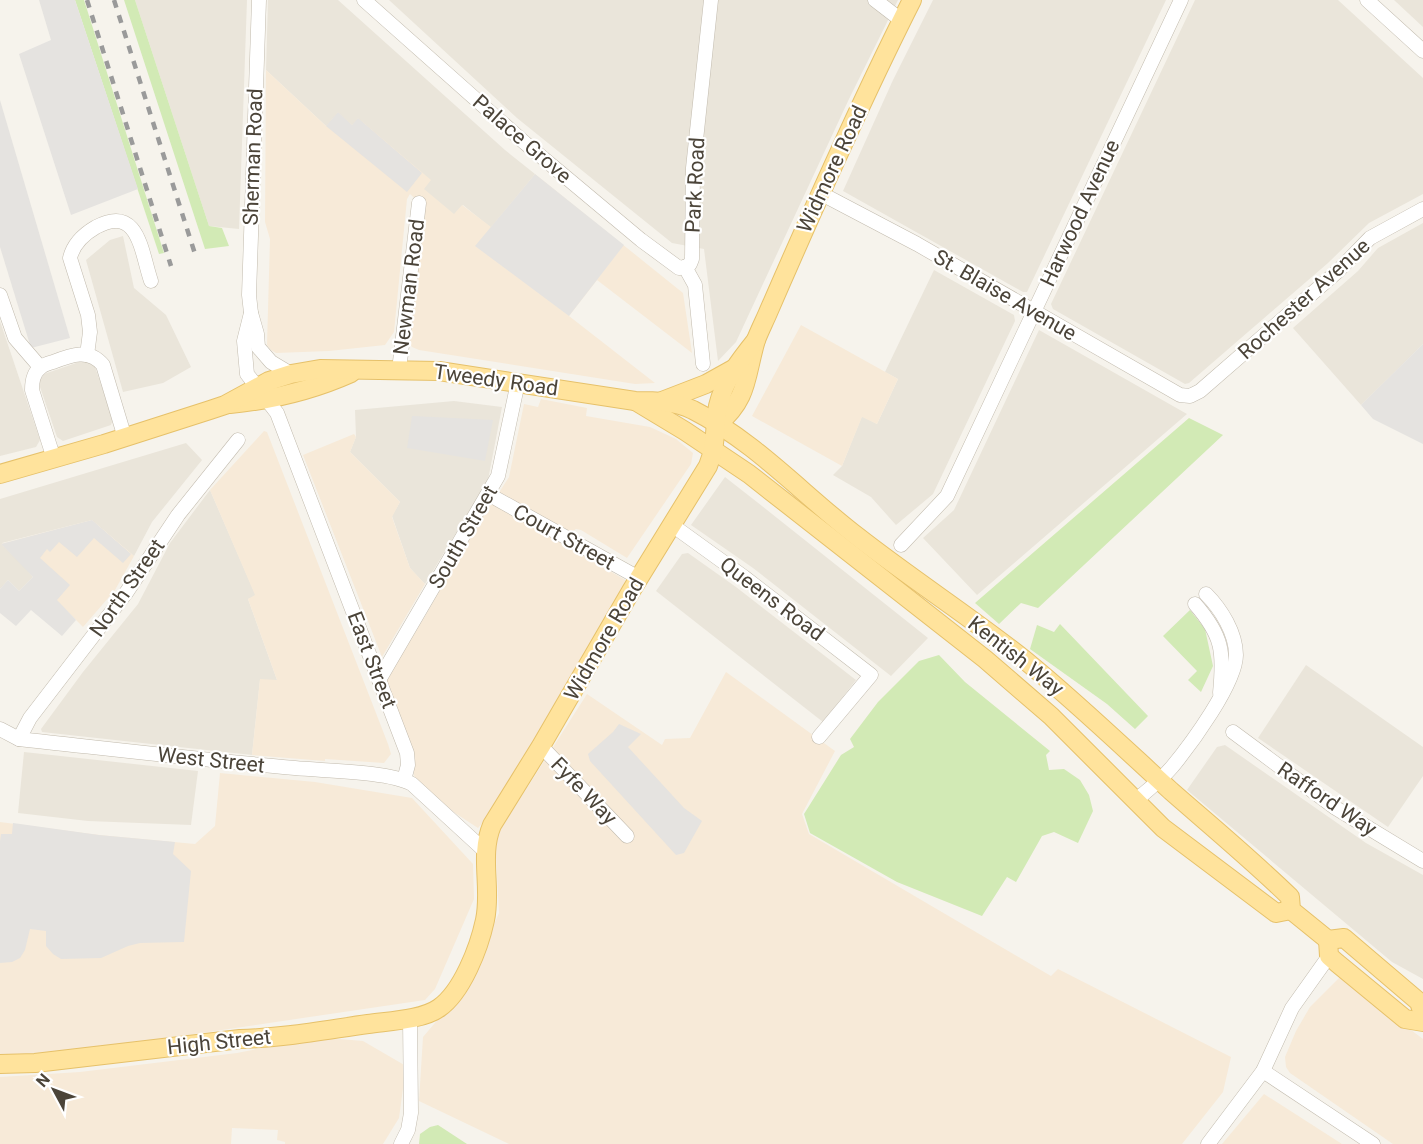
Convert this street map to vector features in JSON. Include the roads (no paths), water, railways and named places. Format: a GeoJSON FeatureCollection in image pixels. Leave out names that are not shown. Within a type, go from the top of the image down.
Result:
{"type":"FeatureCollection","features":[{"type":"Feature","properties":{"kind":"main road","name":"Widmore Road"},"geometry":{"type":"LineString","coordinates":[[717,425],[737,405],[749,376],[756,340],[820,194],[912,0]]}},
{"type":"Feature","properties":{"kind":"main road","name":"Widmore Road"},"geometry":{"type":"LineString","coordinates":[[485,851],[487,837],[495,819],[708,466],[715,450],[718,407],[733,369],[756,340]]}},
{"type":"Feature","properties":{"kind":"main road","name":"Tweedy Road"},"geometry":{"type":"LineString","coordinates":[[0,474],[124,438],[225,405],[257,387],[291,374],[320,369],[439,371],[635,401],[662,401],[694,411],[717,425]]}},
{"type":"Feature","properties":{"kind":"main road"},"geometry":{"type":"LineString","coordinates":[[662,401],[706,384],[733,369]]}},
{"type":"Feature","properties":{"kind":"main road","name":"Tweedy Road"},"geometry":{"type":"LineString","coordinates":[[257,387],[330,382],[355,371]]}},
{"type":"Feature","properties":{"kind":"main road","name":"Tweedy Road"},"geometry":{"type":"LineString","coordinates":[[635,401],[686,430],[715,450]]}},
{"type":"Feature","properties":{"kind":"main road","name":"Kentish Way"},"geometry":{"type":"LineString","coordinates":[[717,425],[763,455],[848,529],[1026,662],[1096,720],[1160,780],[1260,867],[1290,897],[1291,910],[1405,1019],[1423,1022]]}},
{"type":"Feature","properties":{"kind":"main road","name":"Kentish Way"},"geometry":{"type":"LineString","coordinates":[[715,450],[749,474],[1012,681],[1075,738],[1168,832],[1276,913],[1291,910]]}},
{"type":"Feature","properties":{"kind":"main road","name":"High Street"},"geometry":{"type":"LineString","coordinates":[[0,1064],[35,1064],[240,1039],[268,1038],[410,1018],[437,1010],[452,997],[474,955],[485,922],[488,896],[485,851]]}},
{"type":"Feature","properties":{"kind":"main road","name":"Kentish Way"},"geometry":{"type":"LineString","coordinates":[[1329,948],[1344,938],[1419,1002],[1423,1014]]}},
{"type":"Feature","properties":{"kind":"street","name":"Sherman Road"},"geometry":{"type":"LineString","coordinates":[[257,387],[244,341],[251,313],[250,230],[259,0]]}},
{"type":"Feature","properties":{"kind":"street","name":"Palace Grove"},"geometry":{"type":"LineString","coordinates":[[364,0],[525,143],[640,240],[679,268],[685,267]]}},
{"type":"Feature","properties":{"kind":"street","name":"Park Road"},"geometry":{"type":"LineString","coordinates":[[685,267],[692,259],[693,168],[711,0]]}},
{"type":"Feature","properties":{"kind":"street"},"geometry":{"type":"LineString","coordinates":[[875,0],[901,20]]}},
{"type":"Feature","properties":{"kind":"street","name":"Harwood Avenue"},"geometry":{"type":"LineString","coordinates":[[900,545],[947,496],[1181,0]]}},
{"type":"Feature","properties":{"kind":"street"},"geometry":{"type":"LineString","coordinates":[[1367,0],[1423,51]]}},
{"type":"Feature","properties":{"kind":"street","name":"St. Blaise Avenue"},"geometry":{"type":"LineString","coordinates":[[820,194],[917,244],[1180,395],[1190,396]]}},
{"type":"Feature","properties":{"kind":"street","name":"Newman Road"},"geometry":{"type":"LineString","coordinates":[[399,370],[419,203]]}},
{"type":"Feature","properties":{"kind":"street","name":"Rochester Avenue"},"geometry":{"type":"LineString","coordinates":[[1190,396],[1200,391],[1338,271],[1370,238],[1423,209]]}},
{"type":"Feature","properties":{"kind":"street"},"geometry":{"type":"LineString","coordinates":[[87,355],[90,332],[88,315],[70,258],[72,250],[82,237],[94,228],[110,221],[120,220],[128,223],[138,240],[151,282]]}},
{"type":"Feature","properties":{"kind":"street"},"geometry":{"type":"LineString","coordinates":[[685,267],[695,285],[703,364]]}},
{"type":"Feature","properties":{"kind":"street"},"geometry":{"type":"LineString","coordinates":[[0,295],[15,338],[40,367]]}},
{"type":"Feature","properties":{"kind":"street","name":"Sherman Road"},"geometry":{"type":"LineString","coordinates":[[251,313],[258,347],[271,362],[291,374]]}},
{"type":"Feature","properties":{"kind":"street"},"geometry":{"type":"LineString","coordinates":[[54,459],[32,390],[35,374],[40,367],[69,356],[87,355],[103,365],[124,438]]}},
{"type":"Feature","properties":{"kind":"street","name":"South Street"},"geometry":{"type":"LineString","coordinates":[[379,681],[498,476],[518,382]]}},
{"type":"Feature","properties":{"kind":"street","name":"East Street"},"geometry":{"type":"LineString","coordinates":[[257,387],[277,413],[407,753],[408,765],[404,780]]}},
{"type":"Feature","properties":{"kind":"street","name":"North Street"},"geometry":{"type":"LineString","coordinates":[[19,739],[30,718],[126,593],[177,515],[238,440]]}},
{"type":"Feature","properties":{"kind":"street","name":"Court Street"},"geometry":{"type":"LineString","coordinates":[[488,494],[639,578]]}},
{"type":"Feature","properties":{"kind":"street","name":"Queens Road"},"geometry":{"type":"LineString","coordinates":[[672,525],[744,577],[871,675],[819,737]]}},
{"type":"Feature","properties":{"kind":"street"},"geometry":{"type":"LineString","coordinates":[[1135,801],[1173,766],[1207,719],[1231,677],[1236,655],[1223,612],[1208,596]]}},
{"type":"Feature","properties":{"kind":"street"},"geometry":{"type":"LineString","coordinates":[[1196,604],[1211,623],[1218,637],[1223,662],[1219,698]]}},
{"type":"Feature","properties":{"kind":"street"},"geometry":{"type":"LineString","coordinates":[[0,729],[19,739]]}},
{"type":"Feature","properties":{"kind":"street","name":"Rafford Way"},"geometry":{"type":"LineString","coordinates":[[1233,732],[1334,807],[1423,861]]}},
{"type":"Feature","properties":{"kind":"street","name":"West Street"},"geometry":{"type":"LineString","coordinates":[[19,739],[404,780]]}},
{"type":"Feature","properties":{"kind":"street","name":"Fyfe Way"},"geometry":{"type":"LineString","coordinates":[[541,746],[627,836]]}},
{"type":"Feature","properties":{"kind":"street"},"geometry":{"type":"LineString","coordinates":[[404,780],[412,784],[485,851]]}},
{"type":"Feature","properties":{"kind":"street"},"geometry":{"type":"LineString","coordinates":[[1208,1144],[1263,1071],[1292,1008],[1329,948]]}},
{"type":"Feature","properties":{"kind":"street"},"geometry":{"type":"LineString","coordinates":[[401,1144],[408,1130],[411,1113],[410,1018]]}},
{"type":"Feature","properties":{"kind":"street"},"geometry":{"type":"LineString","coordinates":[[1263,1071],[1373,1144]]}},
{"type":"Feature","properties":{"kind":"railway"},"geometry":{"type":"LineString","coordinates":[[87,0],[171,266]]}},
{"type":"Feature","properties":{"kind":"railway"},"geometry":{"type":"LineString","coordinates":[[114,0],[196,257]]}}]}
